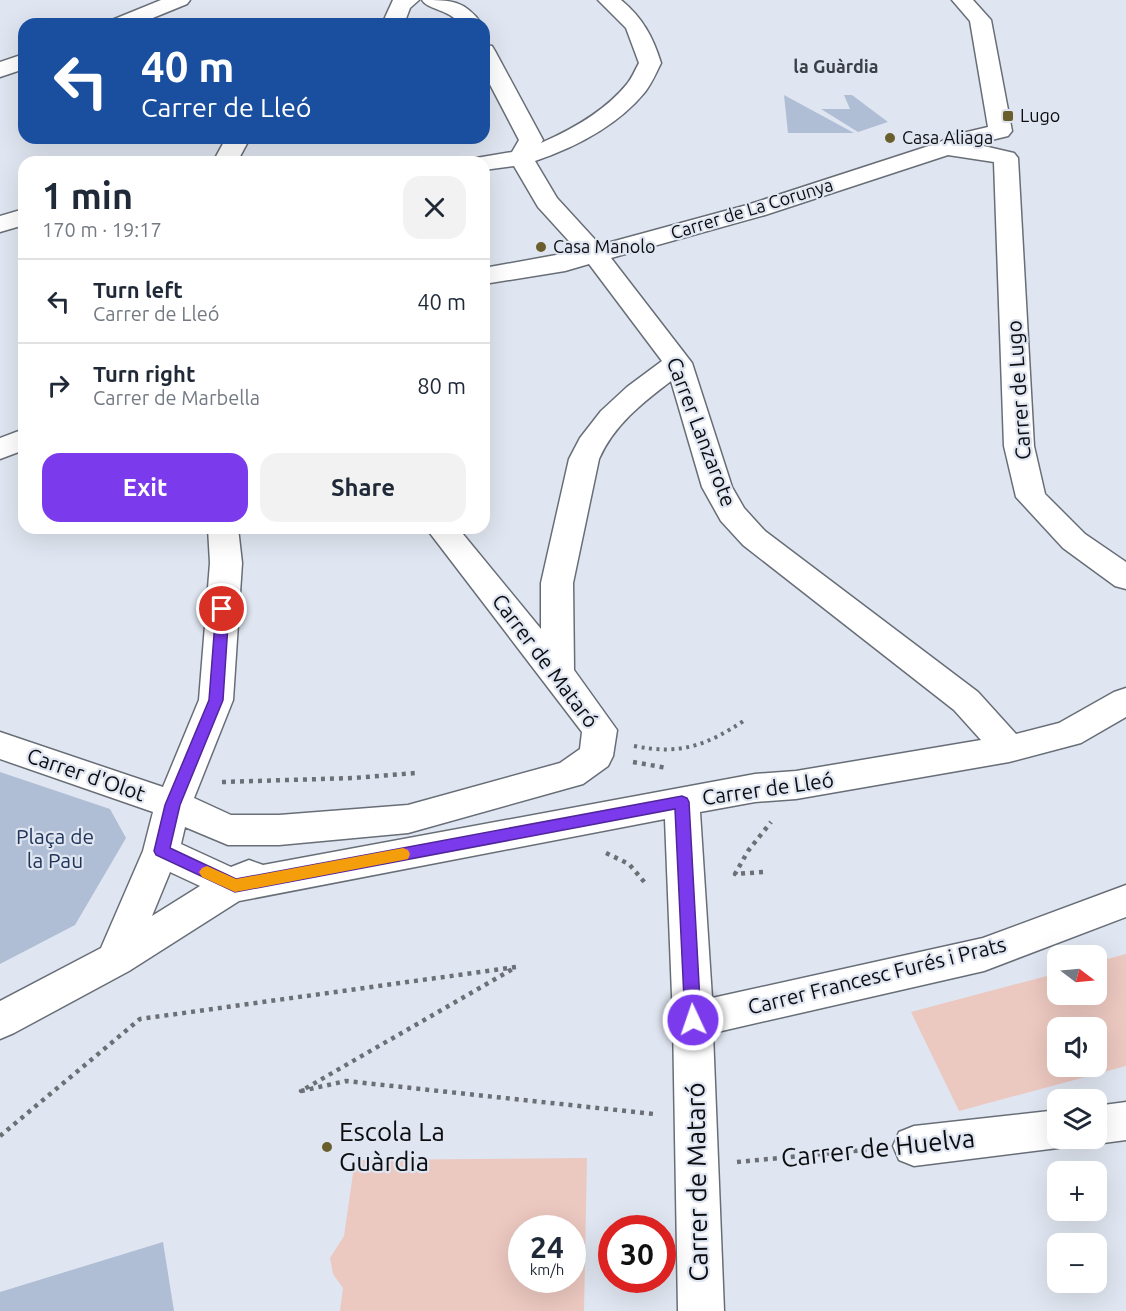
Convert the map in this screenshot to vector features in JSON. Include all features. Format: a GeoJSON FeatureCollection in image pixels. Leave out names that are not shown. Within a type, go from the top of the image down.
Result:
{"type":"FeatureCollection","features":[{"type":"Feature","properties":{"kind":"street"},"geometry":{"type":"LineString","coordinates":[[134,18],[180,0]]}},
{"type":"Feature","properties":{"kind":"street"},"geometry":{"type":"LineString","coordinates":[[395,18],[401,4],[409,0]]}},
{"type":"Feature","properties":{"kind":"street"},"geometry":{"type":"LineString","coordinates":[[432,0],[449,4],[467,18]]}},
{"type":"Feature","properties":{"kind":"street"},"geometry":{"type":"LineString","coordinates":[[490,163],[521,158],[571,138],[613,110],[637,87],[650,63],[643,38],[629,16],[608,0]]}},
{"type":"Feature","properties":{"kind":"street","name":"Carrer de La Corunya"},"geometry":{"type":"LineString","coordinates":[[490,275],[565,263],[756,210],[946,148],[962,140],[1000,131],[980,20],[962,0]]}},
{"type":"Feature","properties":{"kind":"street"},"geometry":{"type":"LineString","coordinates":[[490,62],[531,140],[521,158]]}},
{"type":"Feature","properties":{"kind":"street"},"geometry":{"type":"LineString","coordinates":[[0,70],[18,63]]}},
{"type":"Feature","properties":{"kind":"street","name":"Carrer de La Corunya"},"geometry":{"type":"LineString","coordinates":[[946,148],[986,152],[1006,158]]}},
{"type":"Feature","properties":{"kind":"street","name":"Carrer Lanzarote"},"geometry":{"type":"LineString","coordinates":[[521,158],[547,202],[594,254],[678,363],[717,487],[732,514],[754,538],[966,701],[1009,749]]}},
{"type":"Feature","properties":{"kind":"street","name":"Carrer de Lugo"},"geometry":{"type":"LineString","coordinates":[[1006,158],[1019,446],[1031,497],[1074,541],[1126,578]]}},
{"type":"Feature","properties":{"kind":"street"},"geometry":{"type":"LineString","coordinates":[[0,225],[18,218]]}},
{"type":"Feature","properties":{"kind":"street"},"geometry":{"type":"LineString","coordinates":[[557,672],[557,583],[589,443],[623,407],[678,363]]}},
{"type":"Feature","properties":{"kind":"street"},"geometry":{"type":"LineString","coordinates":[[0,450],[18,441]]}},
{"type":"Feature","properties":{"kind":"street"},"geometry":{"type":"LineString","coordinates":[[114,958],[161,851],[179,789],[216,700],[226,563],[224,534]]}},
{"type":"Feature","properties":{"kind":"street","name":"Carrer de Mataró"},"geometry":{"type":"LineString","coordinates":[[235,886],[273,856],[571,774],[596,756],[600,730],[557,672],[446,534]]}},
{"type":"Feature","properties":{"kind":"street","name":"Carrer de Lleó"},"geometry":{"type":"LineString","coordinates":[[235,886],[755,788],[796,785],[1009,749],[1069,734],[1126,701]]}},
{"type":"Feature","properties":{"kind":"street","name":"Carrer d'Olot"},"geometry":{"type":"LineString","coordinates":[[0,745],[179,789]]}},
{"type":"Feature","properties":{"kind":"street","name":"Carrer de Mataró"},"geometry":{"type":"LineString","coordinates":[[179,789],[228,830],[279,830],[408,819]]}},
{"type":"Feature","properties":{"kind":"street","name":"Carrer de Mataró"},"geometry":{"type":"LineString","coordinates":[[682,802],[693,1020],[701,1311]]}},
{"type":"Feature","properties":{"kind":"street"},"geometry":{"type":"LineString","coordinates":[[161,851],[235,886]]}},
{"type":"Feature","properties":{"kind":"street"},"geometry":{"type":"LineString","coordinates":[[0,1021],[114,958],[235,886]]}},
{"type":"Feature","properties":{"kind":"street","name":"Carrer Francesc Furés i Prats"},"geometry":{"type":"LineString","coordinates":[[693,1020],[984,954],[1126,902]]}},
{"type":"Feature","properties":{"kind":"street"},"geometry":{"type":"LineString","coordinates":[[1107,1124],[1126,1121]]}},
{"type":"Feature","properties":{"kind":"street","name":"Carrer de Huelva"},"geometry":{"type":"LineString","coordinates":[[914,1146],[1047,1130]]}},
{"type":"Feature","properties":{"kind":"path"},"geometry":{"type":"LineString","coordinates":[[598,742],[660,752],[688,750],[722,736],[745,720]]}},
{"type":"Feature","properties":{"kind":"path"},"geometry":{"type":"LineString","coordinates":[[179,789],[205,782],[353,778],[417,773]]}},
{"type":"Feature","properties":{"kind":"path"},"geometry":{"type":"LineString","coordinates":[[764,872],[735,874],[766,825],[788,808],[796,785]]}},
{"type":"Feature","properties":{"kind":"path"},"geometry":{"type":"LineString","coordinates":[[598,850],[618,857],[641,874],[647,886]]}},
{"type":"Feature","properties":{"kind":"path"},"geometry":{"type":"LineString","coordinates":[[0,1136],[140,1018],[516,967],[301,1091],[345,1082],[661,1115]]}},
{"type":"Feature","properties":{"kind":"path","name":"Carrer de Huelva"},"geometry":{"type":"LineString","coordinates":[[698,1165],[914,1146]]}},
{"type":"Feature","properties":{"kind":"green space"},"geometry":{"type":"Polygon","coordinates":[[[784,95],[854,133],[788,133],[784,95]]]}},
{"type":"Feature","properties":{"kind":"green space"},"geometry":{"type":"Polygon","coordinates":[[[844,95],[852,95],[888,122],[858,132],[821,109],[850,109],[844,95]]]}},
{"type":"Feature","properties":{"kind":"green space","name":"Plaça de la Pau"},"geometry":{"type":"Polygon","coordinates":[[[0,772],[110,809],[126,838],[75,925],[0,964],[0,772]]]}},
{"type":"Feature","properties":{"kind":"green space"},"geometry":{"type":"Polygon","coordinates":[[[163,1242],[174,1311],[0,1311],[0,1292],[163,1242]]]}},
{"type":"Feature","properties":{"kind":"building"},"geometry":{"type":"Polygon","coordinates":[[[1126,954],[1126,1066],[1107,1071],[1107,1017],[1047,1017],[1047,1077],[1085,1077],[959,1111],[911,1012],[1047,976],[1047,1005],[1107,1005],[1107,959],[1126,954]]]}},
{"type":"Feature","properties":{"kind":"building"},"geometry":{"type":"Polygon","coordinates":[[[587,1158],[586,1215],[508,1215],[508,1293],[584,1293],[584,1311],[340,1311],[343,1288],[333,1274],[330,1258],[344,1236],[355,1160],[587,1158]]]}},
{"type":"Feature","properties":{"kind":"slow traffic"},"geometry":{"type":"LineString","coordinates":[[207,872],[235,886],[403,854]]}},
{"type":"Feature","properties":{"kind":"place","name":"Lugo"},"geometry":{"type":"Point","coordinates":[1008,116]}},
{"type":"Feature","properties":{"kind":"place","name":"Casa Aliaga"},"geometry":{"type":"Point","coordinates":[890,138]}},
{"type":"Feature","properties":{"kind":"place","name":"Casa Manolo"},"geometry":{"type":"Point","coordinates":[541,247]}},
{"type":"Feature","properties":{"kind":"place","name":"Escola La Guàrdia"},"geometry":{"type":"Point","coordinates":[327,1147]}},
{"type":"Feature","properties":{"kind":"district","name":"la Guàrdia"},"geometry":{"type":"Point","coordinates":[836,67]}},
{"type":"Feature","properties":{"kind":"route"},"geometry":{"type":"LineString","coordinates":[[222,609],[216,700],[185,772],[173,805],[161,851],[235,886],[682,802],[693,1020]]}}]}
